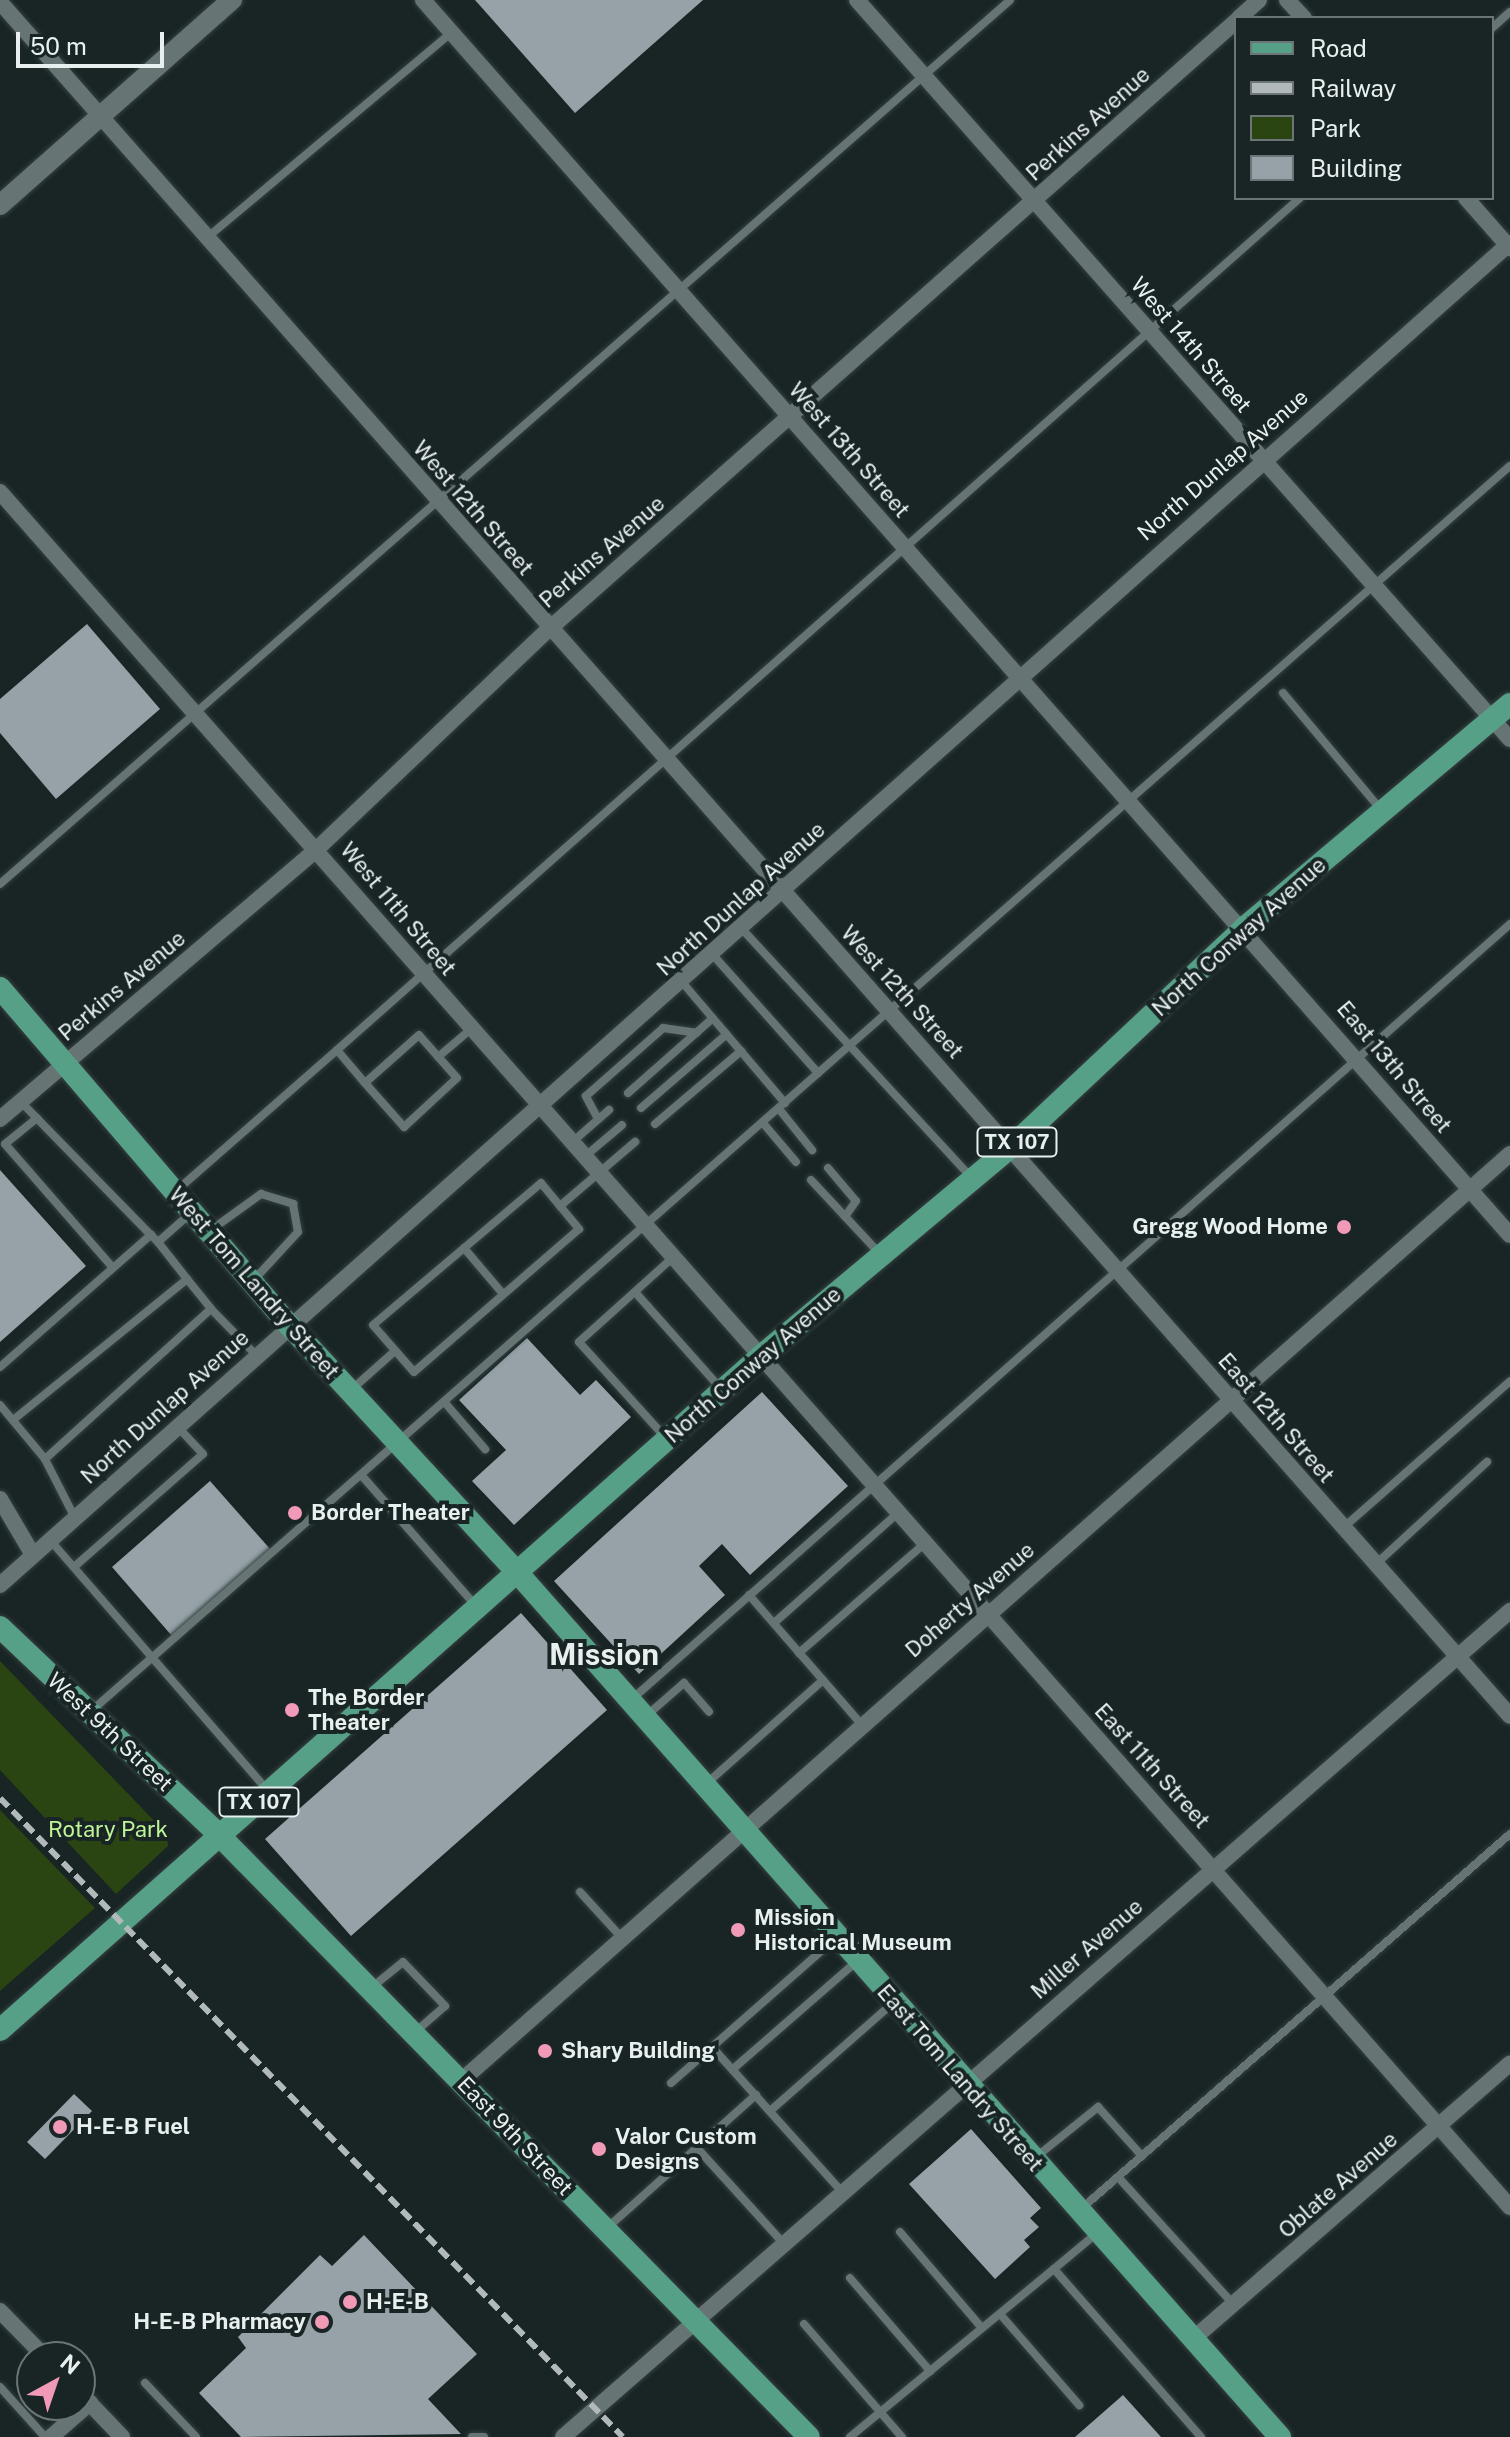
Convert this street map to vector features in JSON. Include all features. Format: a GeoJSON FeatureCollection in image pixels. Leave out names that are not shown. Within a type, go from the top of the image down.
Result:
{"type":"FeatureCollection","features":[{"type":"Feature","properties":{"kind":"main road","name":"North Conway Avenue"},"geometry":{"type":"LineString","coordinates":[[0,2030],[119,1918],[220,1836],[722,1390],[1011,1147],[1245,927],[1510,704]]}},
{"type":"Feature","properties":{"kind":"main road","name":"West Tom Landry Street"},"geometry":{"type":"LineString","coordinates":[[0,988],[348,1392],[516,1571]]}},
{"type":"Feature","properties":{"kind":"main road","name":"East Tom Landry Street"},"geometry":{"type":"LineString","coordinates":[[516,1571],[706,1784],[965,2086],[1280,2437]]}},
{"type":"Feature","properties":{"kind":"main road","name":"West 9th Street"},"geometry":{"type":"LineString","coordinates":[[0,1627],[220,1836]]}},
{"type":"Feature","properties":{"kind":"main road","name":"East 9th Street"},"geometry":{"type":"LineString","coordinates":[[220,1836],[809,2437]]}},
{"type":"Feature","properties":{"kind":"street"},"geometry":{"type":"LineString","coordinates":[[0,205],[232,0]]}},
{"type":"Feature","properties":{"kind":"street","name":"West 13th Street"},"geometry":{"type":"LineString","coordinates":[[423,0],[903,546],[1022,672],[1129,800],[1245,927]]}},
{"type":"Feature","properties":{"kind":"street","name":"West 14th Street"},"geometry":{"type":"LineString","coordinates":[[857,0],[1510,739]]}},
{"type":"Feature","properties":{"kind":"street","name":"Perkins Avenue"},"geometry":{"type":"LineString","coordinates":[[1241,16],[1259,0]]}},
{"type":"Feature","properties":{"kind":"street"},"geometry":{"type":"LineString","coordinates":[[1287,0],[1302,16]]}},
{"type":"Feature","properties":{"kind":"street","name":"West 12th Street"},"geometry":{"type":"LineString","coordinates":[[0,2],[103,114],[548,630],[1011,1147]]}},
{"type":"Feature","properties":{"kind":"street","name":"Perkins Avenue"},"geometry":{"type":"LineString","coordinates":[[0,1119],[318,848],[548,630],[1234,23]]}},
{"type":"Feature","properties":{"kind":"street"},"geometry":{"type":"LineString","coordinates":[[1468,200],[1509,246]]}},
{"type":"Feature","properties":{"kind":"street","name":"North Dunlap Avenue"},"geometry":{"type":"LineString","coordinates":[[0,1585],[289,1325],[783,893],[1022,672],[1262,459],[1509,246]]}},
{"type":"Feature","properties":{"kind":"street","name":"West 11th Street"},"geometry":{"type":"LineString","coordinates":[[0,492],[318,848],[670,1260],[761,1356]]}},
{"type":"Feature","properties":{"kind":"street","name":"East 13th Street"},"geometry":{"type":"LineString","coordinates":[[1245,927],[1510,1235]]}},
{"type":"Feature","properties":{"kind":"street","name":"East 12th Street"},"geometry":{"type":"LineString","coordinates":[[1011,1147],[1510,1716]]}},
{"type":"Feature","properties":{"kind":"street","name":"Doherty Avenue"},"geometry":{"type":"LineString","coordinates":[[461,2081],[742,1827],[1510,1154]]}},
{"type":"Feature","properties":{"kind":"street","name":"East 11th Street"},"geometry":{"type":"LineString","coordinates":[[761,1356],[1510,2207]]}},
{"type":"Feature","properties":{"kind":"street"},"geometry":{"type":"LineString","coordinates":[[0,1499],[33,1555]]}},
{"type":"Feature","properties":{"kind":"street","name":"Miller Avenue"},"geometry":{"type":"LineString","coordinates":[[563,2437],[1510,1611]]}},
{"type":"Feature","properties":{"kind":"street","name":"Oblate Avenue"},"geometry":{"type":"LineString","coordinates":[[1193,2339],[1510,2063]]}},
{"type":"Feature","properties":{"kind":"street"},"geometry":{"type":"LineString","coordinates":[[0,2311],[29,2341]]}},
{"type":"Feature","properties":{"kind":"street"},"geometry":{"type":"LineString","coordinates":[[96,2410],[122,2437]]}},
{"type":"Feature","properties":{"kind":"street"},"geometry":{"type":"LineString","coordinates":[[48,2437],[63,2421]]}},
{"type":"Feature","properties":{"kind":"lane"},"geometry":{"type":"LineString","coordinates":[[0,884],[1010,0]]}},
{"type":"Feature","properties":{"kind":"lane"},"geometry":{"type":"LineString","coordinates":[[1494,26],[1510,12]]}},
{"type":"Feature","properties":{"kind":"lane"},"geometry":{"type":"LineString","coordinates":[[209,236],[452,32]]}},
{"type":"Feature","properties":{"kind":"lane"},"geometry":{"type":"LineString","coordinates":[[175,1192],[337,1050],[422,970],[1298,200]]}},
{"type":"Feature","properties":{"kind":"lane"},"geometry":{"type":"LineString","coordinates":[[89,1712],[398,1447],[888,1010],[1510,466]]}},
{"type":"Feature","properties":{"kind":"lane"},"geometry":{"type":"LineString","coordinates":[[1283,693],[1382,812]]}},
{"type":"Feature","properties":{"kind":"lane"},"geometry":{"type":"LineString","coordinates":[[638,1709],[749,1595],[1510,924]]}},
{"type":"Feature","properties":{"kind":"lane"},"geometry":{"type":"LineString","coordinates":[[742,929],[847,1048],[863,1053],[973,1179]]}},
{"type":"Feature","properties":{"kind":"lane"},"geometry":{"type":"LineString","coordinates":[[713,955],[818,1073]]}},
{"type":"Feature","properties":{"kind":"lane"},"geometry":{"type":"LineString","coordinates":[[682,982],[741,1051],[812,1150]]}},
{"type":"Feature","properties":{"kind":"lane"},"geometry":{"type":"LineString","coordinates":[[628,1093],[713,1018]]}},
{"type":"Feature","properties":{"kind":"lane"},"geometry":{"type":"LineString","coordinates":[[598,1119],[586,1096],[663,1028],[697,1033]]}},
{"type":"Feature","properties":{"kind":"lane"},"geometry":{"type":"LineString","coordinates":[[438,1057],[471,1029]]}},
{"type":"Feature","properties":{"kind":"lane"},"geometry":{"type":"LineString","coordinates":[[641,1108],[727,1034]]}},
{"type":"Feature","properties":{"kind":"lane"},"geometry":{"type":"LineString","coordinates":[[337,1050],[365,1083],[404,1127],[457,1078],[419,1035],[365,1083]]}},
{"type":"Feature","properties":{"kind":"lane"},"geometry":{"type":"LineString","coordinates":[[655,1124],[741,1051]]}},
{"type":"Feature","properties":{"kind":"lane"},"geometry":{"type":"LineString","coordinates":[[21,1101],[158,1242],[211,1309],[256,1355]]}},
{"type":"Feature","properties":{"kind":"lane"},"geometry":{"type":"LineString","coordinates":[[570,1145],[609,1110]]}},
{"type":"Feature","properties":{"kind":"lane"},"geometry":{"type":"LineString","coordinates":[[37,1118],[5,1144],[113,1268]]}},
{"type":"Feature","properties":{"kind":"lane"},"geometry":{"type":"LineString","coordinates":[[763,1123],[796,1162]]}},
{"type":"Feature","properties":{"kind":"lane"},"geometry":{"type":"LineString","coordinates":[[582,1159],[622,1125]]}},
{"type":"Feature","properties":{"kind":"lane"},"geometry":{"type":"LineString","coordinates":[[560,1206],[635,1142]]}},
{"type":"Feature","properties":{"kind":"lane"},"geometry":{"type":"LineString","coordinates":[[828,1168],[856,1201],[845,1217]]}},
{"type":"Feature","properties":{"kind":"lane"},"geometry":{"type":"LineString","coordinates":[[811,1180],[881,1256]]}},
{"type":"Feature","properties":{"kind":"lane"},"geometry":{"type":"LineString","coordinates":[[541,1183],[560,1206],[579,1229],[414,1372],[373,1325],[541,1183]]}},
{"type":"Feature","properties":{"kind":"lane"},"geometry":{"type":"LineString","coordinates":[[209,1232],[261,1194],[293,1204],[298,1232],[252,1282]]}},
{"type":"Feature","properties":{"kind":"lane"},"geometry":{"type":"LineString","coordinates":[[158,1242],[192,1212]]}},
{"type":"Feature","properties":{"kind":"lane"},"geometry":{"type":"LineString","coordinates":[[0,1367],[151,1235]]}},
{"type":"Feature","properties":{"kind":"lane"},"geometry":{"type":"LineString","coordinates":[[464,1248],[503,1294]]}},
{"type":"Feature","properties":{"kind":"lane"},"geometry":{"type":"LineString","coordinates":[[666,1439],[579,1342],[670,1260]]}},
{"type":"Feature","properties":{"kind":"lane"},"geometry":{"type":"LineString","coordinates":[[13,1420],[187,1279]]}},
{"type":"Feature","properties":{"kind":"lane"},"geometry":{"type":"LineString","coordinates":[[635,1292],[722,1390]]}},
{"type":"Feature","properties":{"kind":"lane"},"geometry":{"type":"LineString","coordinates":[[45,1459],[211,1309]]}},
{"type":"Feature","properties":{"kind":"lane"},"geometry":{"type":"LineString","coordinates":[[348,1392],[395,1351]]}},
{"type":"Feature","properties":{"kind":"lane"},"geometry":{"type":"LineString","coordinates":[[1344,1527],[1510,1381]]}},
{"type":"Feature","properties":{"kind":"lane"},"geometry":{"type":"LineString","coordinates":[[446,1404],[485,1449]]}},
{"type":"Feature","properties":{"kind":"lane"},"geometry":{"type":"LineString","coordinates":[[0,1405],[45,1459],[75,1518]]}},
{"type":"Feature","properties":{"kind":"lane"},"geometry":{"type":"LineString","coordinates":[[74,1567],[203,1454],[177,1426]]}},
{"type":"Feature","properties":{"kind":"lane"},"geometry":{"type":"LineString","coordinates":[[1376,1564],[1487,1462]]}},
{"type":"Feature","properties":{"kind":"lane"},"geometry":{"type":"LineString","coordinates":[[363,1477],[476,1607]]}},
{"type":"Feature","properties":{"kind":"lane"},"geometry":{"type":"LineString","coordinates":[[774,1623],[899,1512]]}},
{"type":"Feature","properties":{"kind":"lane"},"geometry":{"type":"LineString","coordinates":[[50,1540],[269,1792]]}},
{"type":"Feature","properties":{"kind":"lane"},"geometry":{"type":"LineString","coordinates":[[799,1653],[925,1542]]}},
{"type":"Feature","properties":{"kind":"lane"},"geometry":{"type":"LineString","coordinates":[[749,1595],[862,1725]]}},
{"type":"Feature","properties":{"kind":"lane"},"geometry":{"type":"LineString","coordinates":[[706,1784],[823,1680]]}},
{"type":"Feature","properties":{"kind":"lane"},"geometry":{"type":"LineString","coordinates":[[638,1709],[684,1683],[709,1712]]}},
{"type":"Feature","properties":{"kind":"lane"},"geometry":{"type":"LineString","coordinates":[[1078,2212],[1510,1834]]}},
{"type":"Feature","properties":{"kind":"lane"},"geometry":{"type":"LineString","coordinates":[[580,1892],[622,1938]]}},
{"type":"Feature","properties":{"kind":"lane"},"geometry":{"type":"LineString","coordinates":[[671,2083],[837,1937]]}},
{"type":"Feature","properties":{"kind":"lane"},"geometry":{"type":"LineString","coordinates":[[733,2069],[857,1961]]}},
{"type":"Feature","properties":{"kind":"lane"},"geometry":{"type":"LineString","coordinates":[[370,1989],[403,1962],[445,2006],[414,2033]]}},
{"type":"Feature","properties":{"kind":"lane"},"geometry":{"type":"LineString","coordinates":[[770,2111],[893,2003]]}},
{"type":"Feature","properties":{"kind":"lane"},"geometry":{"type":"LineString","coordinates":[[712,2047],[844,2193]]}},
{"type":"Feature","properties":{"kind":"lane"},"geometry":{"type":"LineString","coordinates":[[605,2230],[756,2095]]}},
{"type":"Feature","properties":{"kind":"lane"},"geometry":{"type":"LineString","coordinates":[[1032,2160],[1098,2107],[1142,2156]]}},
{"type":"Feature","properties":{"kind":"lane"},"geometry":{"type":"LineString","coordinates":[[697,2148],[785,2245]]}},
{"type":"Feature","properties":{"kind":"lane"},"geometry":{"type":"LineString","coordinates":[[1118,2177],[1233,2304]]}},
{"type":"Feature","properties":{"kind":"lane"},"geometry":{"type":"LineString","coordinates":[[900,2232],[982,2328]]}},
{"type":"Feature","properties":{"kind":"lane"},"geometry":{"type":"LineString","coordinates":[[850,2437],[1098,2232]]}},
{"type":"Feature","properties":{"kind":"lane"},"geometry":{"type":"LineString","coordinates":[[1054,2269],[1201,2437]]}},
{"type":"Feature","properties":{"kind":"lane"},"geometry":{"type":"LineString","coordinates":[[850,2278],[930,2371]]}},
{"type":"Feature","properties":{"kind":"lane"},"geometry":{"type":"LineString","coordinates":[[1000,2314],[1079,2405]]}},
{"type":"Feature","properties":{"kind":"lane"},"geometry":{"type":"LineString","coordinates":[[804,2324],[902,2437]]}},
{"type":"Feature","properties":{"kind":"lane"},"geometry":{"type":"LineString","coordinates":[[145,2383],[196,2437]]}},
{"type":"Feature","properties":{"kind":"lane"},"geometry":{"type":"LineString","coordinates":[[0,2387],[48,2437]]}},
{"type":"Feature","properties":{"kind":"lane"},"geometry":{"type":"LineString","coordinates":[[472,2437],[484,2437]]}},
{"type":"Feature","properties":{"kind":"green space","name":"Rotary Park"},"geometry":{"type":"Polygon","coordinates":[[[0,1661],[167,1834],[168,1846],[116,1894],[0,1770],[0,1661]]]}},
{"type":"Feature","properties":{"kind":"green space"},"geometry":{"type":"Polygon","coordinates":[[[0,1810],[95,1908],[0,1991],[0,1810]]]}},
{"type":"Feature","properties":{"kind":"building"},"geometry":{"type":"Polygon","coordinates":[[[475,0],[703,0],[575,113],[475,0]]]}},
{"type":"Feature","properties":{"kind":"building"},"geometry":{"type":"Polygon","coordinates":[[[87,624],[160,709],[56,799],[0,733],[0,699],[87,624]]]}},
{"type":"Feature","properties":{"kind":"building"},"geometry":{"type":"Polygon","coordinates":[[[0,1170],[86,1266],[0,1342],[0,1170]]]}},
{"type":"Feature","properties":{"kind":"building"},"geometry":{"type":"Polygon","coordinates":[[[527,1338],[580,1395],[596,1380],[631,1417],[514,1525],[472,1481],[506,1450],[459,1400],[527,1338]]]}},
{"type":"Feature","properties":{"kind":"building"},"geometry":{"type":"Polygon","coordinates":[[[762,1392],[848,1486],[750,1575],[722,1544],[699,1566],[725,1595],[639,1674],[554,1581],[762,1392]]]}},
{"type":"Feature","properties":{"kind":"building"},"geometry":{"type":"Polygon","coordinates":[[[210,1481],[271,1550],[172,1636],[112,1567],[210,1481]]]}},
{"type":"Feature","properties":{"kind":"building"},"geometry":{"type":"Polygon","coordinates":[[[521,1613],[607,1710],[351,1936],[265,1839],[521,1613]]]}},
{"type":"Feature","properties":{"kind":"building","name":"H-E-B Fuel"},"geometry":{"type":"Polygon","coordinates":[[[74,2094],[92,2111],[45,2159],[27,2142],[74,2094]]]}},
{"type":"Feature","properties":{"kind":"building"},"geometry":{"type":"Polygon","coordinates":[[[971,2129],[1041,2208],[1030,2218],[1039,2227],[1024,2240],[1030,2247],[995,2279],[909,2184],[971,2129]]]}},
{"type":"Feature","properties":{"kind":"building","name":"H-E-B"},"geometry":{"type":"Polygon","coordinates":[[[364,2235],[477,2354],[428,2399],[461,2434],[241,2437],[199,2393],[246,2348],[238,2337],[320,2255],[332,2266],[364,2235]]]}},
{"type":"Feature","properties":{"kind":"building"},"geometry":{"type":"Polygon","coordinates":[[[1123,2395],[1161,2437],[1075,2437],[1123,2395]]]}},
{"type":"Feature","properties":{"kind":"railway"},"geometry":{"type":"LineString","coordinates":[[0,1798],[623,2437]]}},
{"type":"Feature","properties":{"kind":"place","name":"Gregg Wood Home"},"geometry":{"type":"Point","coordinates":[1344,1227]}},
{"type":"Feature","properties":{"kind":"place","name":"Border Theater"},"geometry":{"type":"Point","coordinates":[295,1513]}},
{"type":"Feature","properties":{"kind":"place","name":"The Border Theater"},"geometry":{"type":"Point","coordinates":[292,1710]}},
{"type":"Feature","properties":{"kind":"place","name":"Mission Historical Museum"},"geometry":{"type":"Point","coordinates":[738,1930]}},
{"type":"Feature","properties":{"kind":"place","name":"Shary Building"},"geometry":{"type":"Point","coordinates":[545,2051]}},
{"type":"Feature","properties":{"kind":"place","name":"H-E-B Fuel"},"geometry":{"type":"Point","coordinates":[60,2127]}},
{"type":"Feature","properties":{"kind":"place","name":"Valor Custom Designs"},"geometry":{"type":"Point","coordinates":[599,2149]}},
{"type":"Feature","properties":{"kind":"place","name":"H-E-B"},"geometry":{"type":"Point","coordinates":[350,2302]}},
{"type":"Feature","properties":{"kind":"place","name":"H-E-B Pharmacy"},"geometry":{"type":"Point","coordinates":[322,2322]}},
{"type":"Feature","properties":{"kind":"district","name":"Mission"},"geometry":{"type":"Point","coordinates":[604,1654]}}]}
